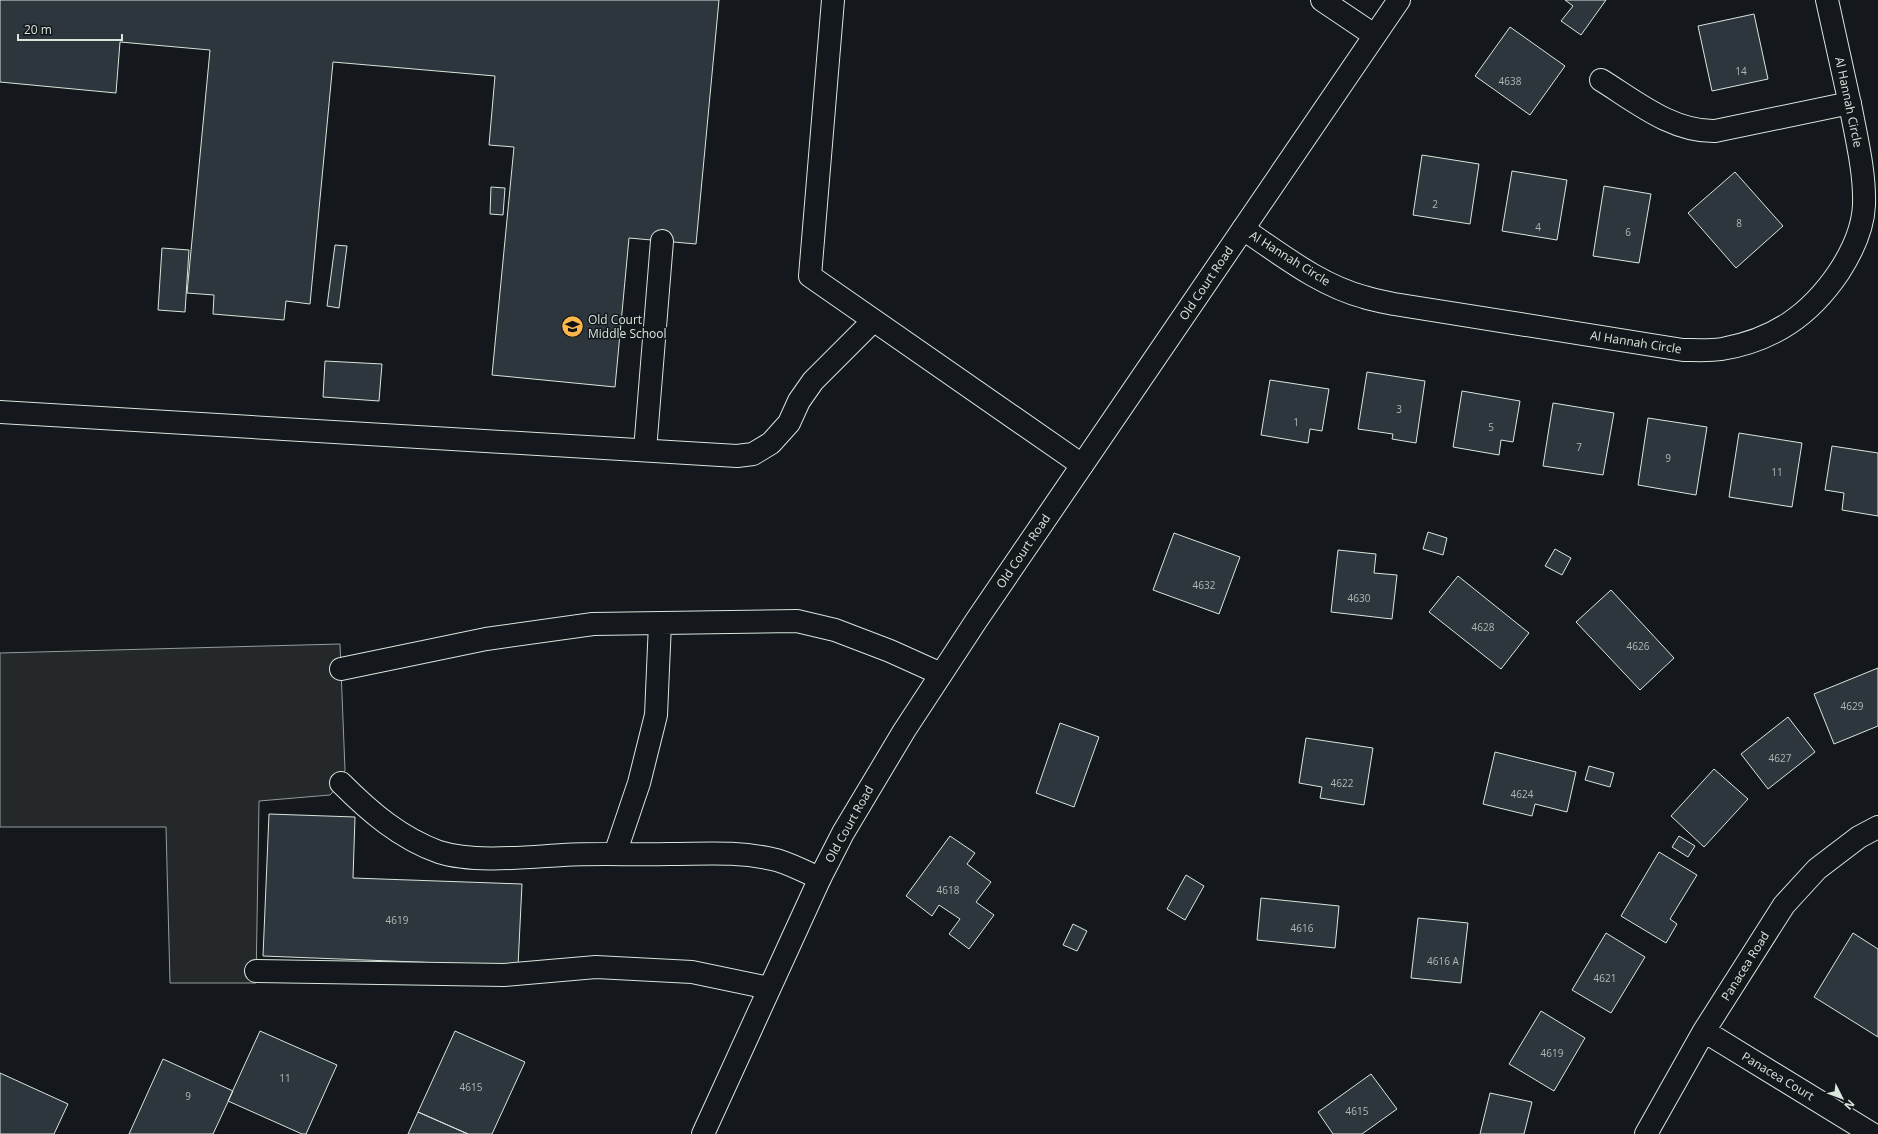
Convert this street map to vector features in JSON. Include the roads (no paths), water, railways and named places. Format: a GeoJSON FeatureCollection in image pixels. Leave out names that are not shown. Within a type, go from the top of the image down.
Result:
{"type":"FeatureCollection","features":[{"type":"Feature","properties":{"kind":"street"},"geometry":{"type":"LineString","coordinates":[[833,0],[810,276],[1082,465]]}},
{"type":"Feature","properties":{"kind":"street"},"geometry":{"type":"LineString","coordinates":[[1322,0],[1374,35]]}},
{"type":"Feature","properties":{"kind":"street","name":"Old Court Road"},"geometry":{"type":"LineString","coordinates":[[703,1134],[820,878],[843,833],[872,782],[941,674],[1399,0]]}},
{"type":"Feature","properties":{"kind":"street","name":"Al Hannah Circle"},"geometry":{"type":"LineString","coordinates":[[1243,229],[1308,272],[1338,287],[1363,297],[1394,304],[1683,350],[1721,349],[1755,340],[1786,327],[1809,309],[1828,289],[1846,262],[1859,233],[1864,206],[1863,178],[1850,103],[1827,0]]}},
{"type":"Feature","properties":{"kind":"street"},"geometry":{"type":"LineString","coordinates":[[1600,80],[1655,113],[1679,125],[1702,131],[1715,131],[1850,103]]}},
{"type":"Feature","properties":{"kind":"street"},"geometry":{"type":"LineString","coordinates":[[644,450],[662,241]]}},
{"type":"Feature","properties":{"kind":"street"},"geometry":{"type":"LineString","coordinates":[[0,412],[737,456],[753,454],[771,443],[789,423],[799,401],[813,381],[873,321]]}},
{"type":"Feature","properties":{"kind":"street"},"geometry":{"type":"LineString","coordinates":[[341,669],[486,639],[594,624],[797,621],[835,630],[890,651],[941,674]]}},
{"type":"Feature","properties":{"kind":"street"},"geometry":{"type":"LineString","coordinates":[[615,854],[639,783],[656,715],[660,623]]}},
{"type":"Feature","properties":{"kind":"street"},"geometry":{"type":"LineString","coordinates":[[341,783],[383,822],[413,841],[441,852],[468,857],[722,852],[773,859],[820,878]]}},
{"type":"Feature","properties":{"kind":"street","name":"Panacea Road"},"geometry":{"type":"LineString","coordinates":[[1646,1134],[1704,1031],[1784,905],[1817,869],[1859,837],[1878,827]]}},
{"type":"Feature","properties":{"kind":"street"},"geometry":{"type":"LineString","coordinates":[[256,971],[504,975],[596,967],[692,972],[769,988]]}},
{"type":"Feature","properties":{"kind":"street","name":"Panacea Court"},"geometry":{"type":"LineString","coordinates":[[1704,1031],[1872,1134]]}},
{"type":"Feature","properties":{"kind":"place","name":"Old Court Middle School"},"geometry":{"type":"Point","coordinates":[572,326]}}]}
